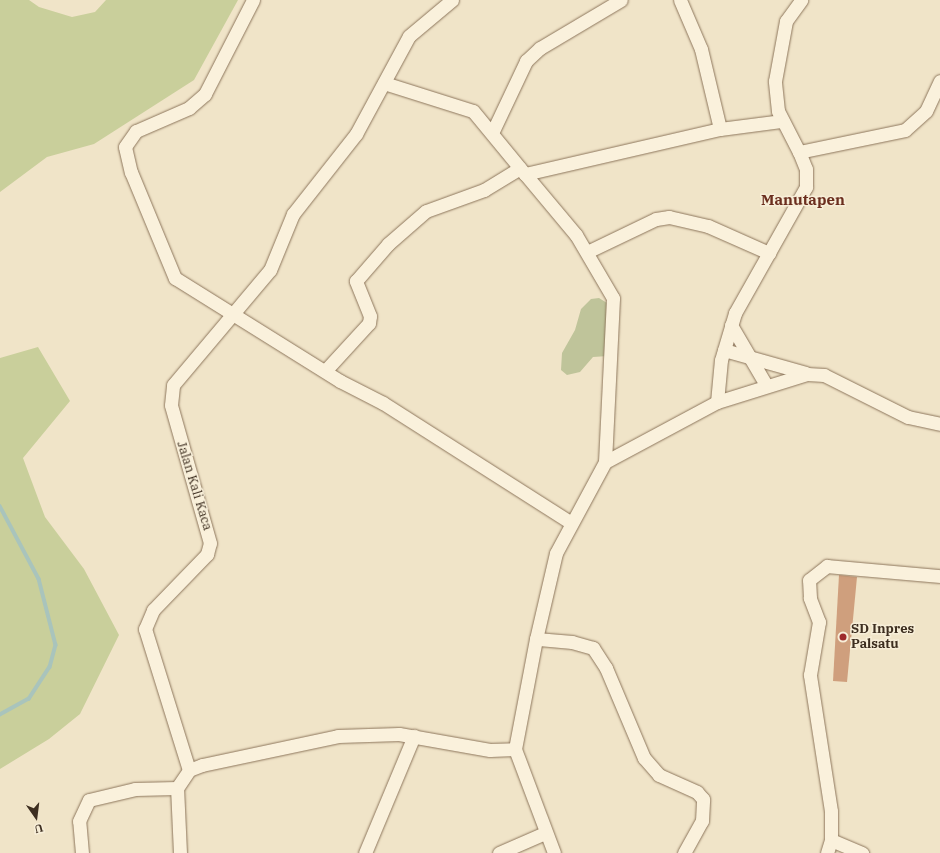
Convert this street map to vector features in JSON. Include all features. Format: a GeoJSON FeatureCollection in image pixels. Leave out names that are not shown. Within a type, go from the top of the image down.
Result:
{"type":"FeatureCollection","features":[{"type":"Feature","properties":{"kind":"street"},"geometry":{"type":"LineString","coordinates":[[253,0],[205,94],[189,108],[136,131],[125,147],[132,172],[175,278],[325,371],[383,403],[570,522]]}},
{"type":"Feature","properties":{"kind":"street"},"geometry":{"type":"LineString","coordinates":[[234,314],[270,270],[293,214],[356,134],[414,30],[452,0]]}},
{"type":"Feature","properties":{"kind":"street"},"geometry":{"type":"LineString","coordinates":[[492,133],[526,61],[540,48],[621,0]]}},
{"type":"Feature","properties":{"kind":"street"},"geometry":{"type":"LineString","coordinates":[[680,0],[701,49],[720,129]]}},
{"type":"Feature","properties":{"kind":"street"},"geometry":{"type":"LineString","coordinates":[[717,402],[724,350],[731,325],[806,186],[806,169],[799,152],[782,121],[775,102],[779,47],[786,21],[802,0]]}},
{"type":"Feature","properties":{"kind":"street"},"geometry":{"type":"LineString","coordinates":[[799,152],[904,130],[926,111],[940,81]]}},
{"type":"Feature","properties":{"kind":"street"},"geometry":{"type":"LineString","coordinates":[[384,83],[466,107],[492,133],[587,252],[610,290],[615,307],[605,462],[570,522],[546,583],[515,749],[545,833],[554,853]]}},
{"type":"Feature","properties":{"kind":"street"},"geometry":{"type":"LineString","coordinates":[[325,371],[369,323],[370,316],[356,282],[388,244],[426,211],[484,190],[522,171],[720,129],[782,121]]}},
{"type":"Feature","properties":{"kind":"street"},"geometry":{"type":"LineString","coordinates":[[587,252],[656,219],[669,217],[708,226],[769,253]]}},
{"type":"Feature","properties":{"kind":"street","name":"Jalan Kali Kaca"},"geometry":{"type":"LineString","coordinates":[[189,770],[147,639],[146,623],[161,600],[210,547],[204,510],[180,442],[171,395],[180,373],[234,314]]}},
{"type":"Feature","properties":{"kind":"street"},"geometry":{"type":"LineString","coordinates":[[731,325],[766,385]]}},
{"type":"Feature","properties":{"kind":"street"},"geometry":{"type":"LineString","coordinates":[[724,350],[807,374],[842,382],[908,417],[940,424]]}},
{"type":"Feature","properties":{"kind":"street"},"geometry":{"type":"LineString","coordinates":[[605,462],[717,402],[766,385],[807,374]]}},
{"type":"Feature","properties":{"kind":"street"},"geometry":{"type":"LineString","coordinates":[[827,853],[831,840],[829,786],[811,694],[811,656],[819,630],[818,615],[810,598],[809,580],[827,566],[940,576]]}},
{"type":"Feature","properties":{"kind":"street"},"geometry":{"type":"LineString","coordinates":[[536,639],[593,648],[606,668],[644,758],[659,775],[697,792],[703,799],[702,821],[684,853]]}},
{"type":"Feature","properties":{"kind":"street"},"geometry":{"type":"LineString","coordinates":[[180,853],[177,788],[189,770],[250,752],[338,736],[414,736],[490,750],[515,749]]}},
{"type":"Feature","properties":{"kind":"street"},"geometry":{"type":"LineString","coordinates":[[365,853],[414,736]]}},
{"type":"Feature","properties":{"kind":"street"},"geometry":{"type":"LineString","coordinates":[[82,853],[79,821],[89,800],[135,789],[177,788]]}},
{"type":"Feature","properties":{"kind":"street"},"geometry":{"type":"LineString","coordinates":[[499,853],[545,833]]}},
{"type":"Feature","properties":{"kind":"street"},"geometry":{"type":"LineString","coordinates":[[831,840],[862,853]]}},
{"type":"Feature","properties":{"kind":"green space"},"geometry":{"type":"Polygon","coordinates":[[[0,0],[29,0],[39,7],[72,17],[95,12],[106,0],[238,0],[194,80],[94,144],[47,157],[0,192],[0,0]]]}},
{"type":"Feature","properties":{"kind":"green space"},"geometry":{"type":"Polygon","coordinates":[[[599,298],[607,303],[608,356],[593,357],[580,372],[567,375],[561,370],[562,353],[575,330],[581,309],[591,299],[599,298]]]}},
{"type":"Feature","properties":{"kind":"green space"},"geometry":{"type":"Polygon","coordinates":[[[38,347],[70,401],[23,458],[45,517],[84,569],[119,635],[80,714],[49,739],[0,769],[0,358],[38,347]]]}},
{"type":"Feature","properties":{"kind":"building","name":"SD Inpres Palsatu"},"geometry":{"type":"Polygon","coordinates":[[[839,575],[857,577],[847,682],[833,681],[839,575]]]}},
{"type":"Feature","properties":{"kind":"waterway"},"geometry":{"type":"LineString","coordinates":[[0,506],[39,579],[56,645],[50,667],[29,699],[0,715]]}},
{"type":"Feature","properties":{"kind":"place","name":"SD Inpres Palsatu"},"geometry":{"type":"Point","coordinates":[843,637]}},
{"type":"Feature","properties":{"kind":"district","name":"Manutapen"},"geometry":{"type":"Point","coordinates":[803,200]}}]}
